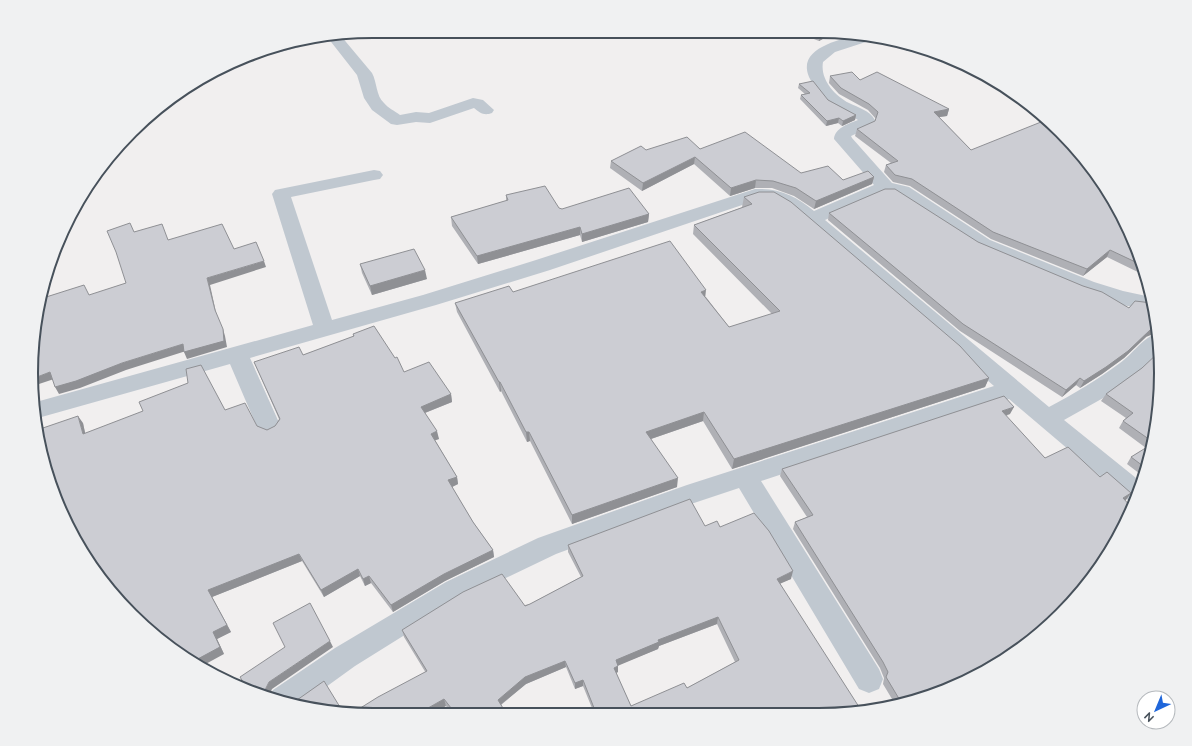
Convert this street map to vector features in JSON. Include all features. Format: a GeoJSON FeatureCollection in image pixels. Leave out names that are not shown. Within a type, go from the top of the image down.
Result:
{"type":"FeatureCollection","features":[{"type":"Feature","properties":{"kind":"street"},"geometry":{"type":"LineString","coordinates":[[337,40],[364,73],[367,78],[372,98],[378,107],[393,118],[400,120],[416,116],[430,118],[475,102],[486,110]]}},
{"type":"Feature","properties":{"kind":"street"},"geometry":{"type":"LineString","coordinates":[[855,40],[833,47],[819,56],[813,68],[814,74],[830,98],[840,105],[864,116],[867,120],[867,122],[843,134],[843,139],[886,187]]}},
{"type":"Feature","properties":{"kind":"street"},"geometry":{"type":"LineString","coordinates":[[325,329],[281,194],[374,175]]}},
{"type":"Feature","properties":{"kind":"street"},"geometry":{"type":"LineString","coordinates":[[812,219],[878,189],[886,187],[903,191],[983,244],[998,252],[1087,287],[1121,298],[1147,303]]}},
{"type":"Feature","properties":{"kind":"street"},"geometry":{"type":"LineString","coordinates":[[40,409],[429,300],[755,195],[770,194],[783,197],[812,219],[1012,389],[1133,489]]}},
{"type":"Feature","properties":{"kind":"street"},"geometry":{"type":"LineString","coordinates":[[1048,418],[1097,391],[1129,368],[1153,346]]}},
{"type":"Feature","properties":{"kind":"street"},"geometry":{"type":"LineString","coordinates":[[237,354],[269,427]]}},
{"type":"Feature","properties":{"kind":"street"},"geometry":{"type":"LineString","coordinates":[[288,697],[345,657],[462,587],[547,546],[745,476],[1012,389]]}},
{"type":"Feature","properties":{"kind":"street"},"geometry":{"type":"LineString","coordinates":[[745,476],[868,679]]}},
{"type":"Feature","properties":{"kind":"building"},"geometry":{"type":"Polygon","coordinates":[[[852,72],[860,80],[877,72],[949,109],[934,112],[971,150],[1041,122],[1071,152],[1098,187],[1119,225],[1135,262],[1110,250],[1087,269],[993,232],[912,179],[895,175],[886,165],[898,161],[857,129],[875,121],[878,112],[869,104],[841,88],[830,76],[852,72]]]}},
{"type":"Feature","properties":{"kind":"building"},"geometry":{"type":"Polygon","coordinates":[[[813,81],[828,100],[856,115],[843,121],[839,118],[827,121],[801,95],[810,93],[799,84],[813,81]]]}},
{"type":"Feature","properties":{"kind":"building"},"geometry":{"type":"Polygon","coordinates":[[[745,132],[801,173],[828,166],[843,180],[868,171],[874,177],[816,201],[796,188],[773,181],[756,180],[731,188],[695,157],[643,183],[611,161],[641,146],[646,150],[687,137],[700,149],[745,132]]]}},
{"type":"Feature","properties":{"kind":"building"},"geometry":{"type":"Polygon","coordinates":[[[545,186],[559,208],[562,209],[629,188],[649,214],[582,234],[580,227],[477,256],[451,217],[508,200],[506,195],[545,186]]]}},
{"type":"Feature","properties":{"kind":"building"},"geometry":{"type":"Polygon","coordinates":[[[885,189],[895,189],[978,242],[1083,286],[1102,292],[1129,308],[1135,301],[1147,302],[1151,330],[1128,351],[1106,367],[1084,381],[1080,378],[1066,390],[963,324],[829,213],[885,189]]]}},
{"type":"Feature","properties":{"kind":"building"},"geometry":{"type":"Polygon","coordinates":[[[759,192],[774,192],[791,202],[960,346],[989,378],[734,459],[704,412],[646,432],[678,478],[572,515],[529,432],[526,432],[500,382],[455,303],[509,286],[513,292],[670,241],[706,290],[701,292],[729,327],[780,311],[694,225],[752,204],[744,197],[759,192]]]}},
{"type":"Feature","properties":{"kind":"building"},"geometry":{"type":"Polygon","coordinates":[[[130,223],[134,232],[162,224],[168,240],[222,224],[234,249],[256,242],[264,261],[207,278],[215,310],[223,329],[224,341],[184,352],[183,344],[122,363],[76,381],[55,387],[50,372],[38,377],[41,329],[47,297],[84,285],[89,295],[126,283],[116,252],[107,231],[130,223]]]}},
{"type":"Feature","properties":{"kind":"building"},"geometry":{"type":"Polygon","coordinates":[[[414,249],[425,270],[370,286],[360,264],[414,249]]]}},
{"type":"Feature","properties":{"kind":"building"},"geometry":{"type":"Polygon","coordinates":[[[374,326],[395,358],[397,357],[404,372],[429,362],[451,394],[421,407],[437,431],[431,434],[457,477],[448,480],[473,522],[493,550],[444,574],[391,605],[369,576],[363,579],[358,569],[321,590],[299,554],[208,590],[227,625],[213,632],[220,647],[198,659],[169,639],[136,610],[107,577],[94,559],[73,521],[56,481],[49,460],[43,428],[78,416],[83,434],[143,411],[139,402],[188,383],[186,369],[201,365],[225,410],[245,403],[257,426],[267,430],[275,426],[280,419],[254,362],[299,347],[303,355],[354,336],[353,334],[374,326]]]}},
{"type":"Feature","properties":{"kind":"building"},"geometry":{"type":"Polygon","coordinates":[[[1153,357],[1153,395],[1148,438],[1123,421],[1133,413],[1106,394],[1142,368],[1153,357]]]}},
{"type":"Feature","properties":{"kind":"building"},"geometry":{"type":"Polygon","coordinates":[[[1004,396],[1014,407],[1002,411],[1045,458],[1068,447],[1100,477],[1107,472],[1131,493],[1123,498],[1127,503],[1098,559],[1071,594],[1040,625],[1005,652],[967,673],[927,690],[899,699],[886,677],[888,672],[883,662],[795,522],[813,515],[782,469],[1004,396]]]}},
{"type":"Feature","properties":{"kind":"building"},"geometry":{"type":"Polygon","coordinates":[[[1146,448],[1141,465],[1131,457],[1146,448]]]}},
{"type":"Feature","properties":{"kind":"building"},"geometry":{"type":"Polygon","coordinates":[[[690,499],[705,526],[717,521],[720,527],[754,513],[769,531],[793,571],[777,579],[858,705],[819,708],[594,708],[583,680],[575,683],[565,661],[525,677],[498,700],[503,708],[451,708],[444,699],[428,708],[361,707],[427,671],[402,630],[463,592],[502,574],[525,606],[583,576],[568,545],[690,499]],[[718,617],[658,640],[659,642],[616,660],[618,666],[614,668],[631,706],[684,683],[687,688],[739,660],[718,617]]]}},
{"type":"Feature","properties":{"kind":"building"},"geometry":{"type":"Polygon","coordinates":[[[310,603],[330,641],[269,682],[265,690],[242,681],[240,677],[285,647],[273,623],[310,603]]]}},
{"type":"Feature","properties":{"kind":"building"},"geometry":{"type":"Polygon","coordinates":[[[324,681],[339,706],[298,700],[324,681]]]}}]}
